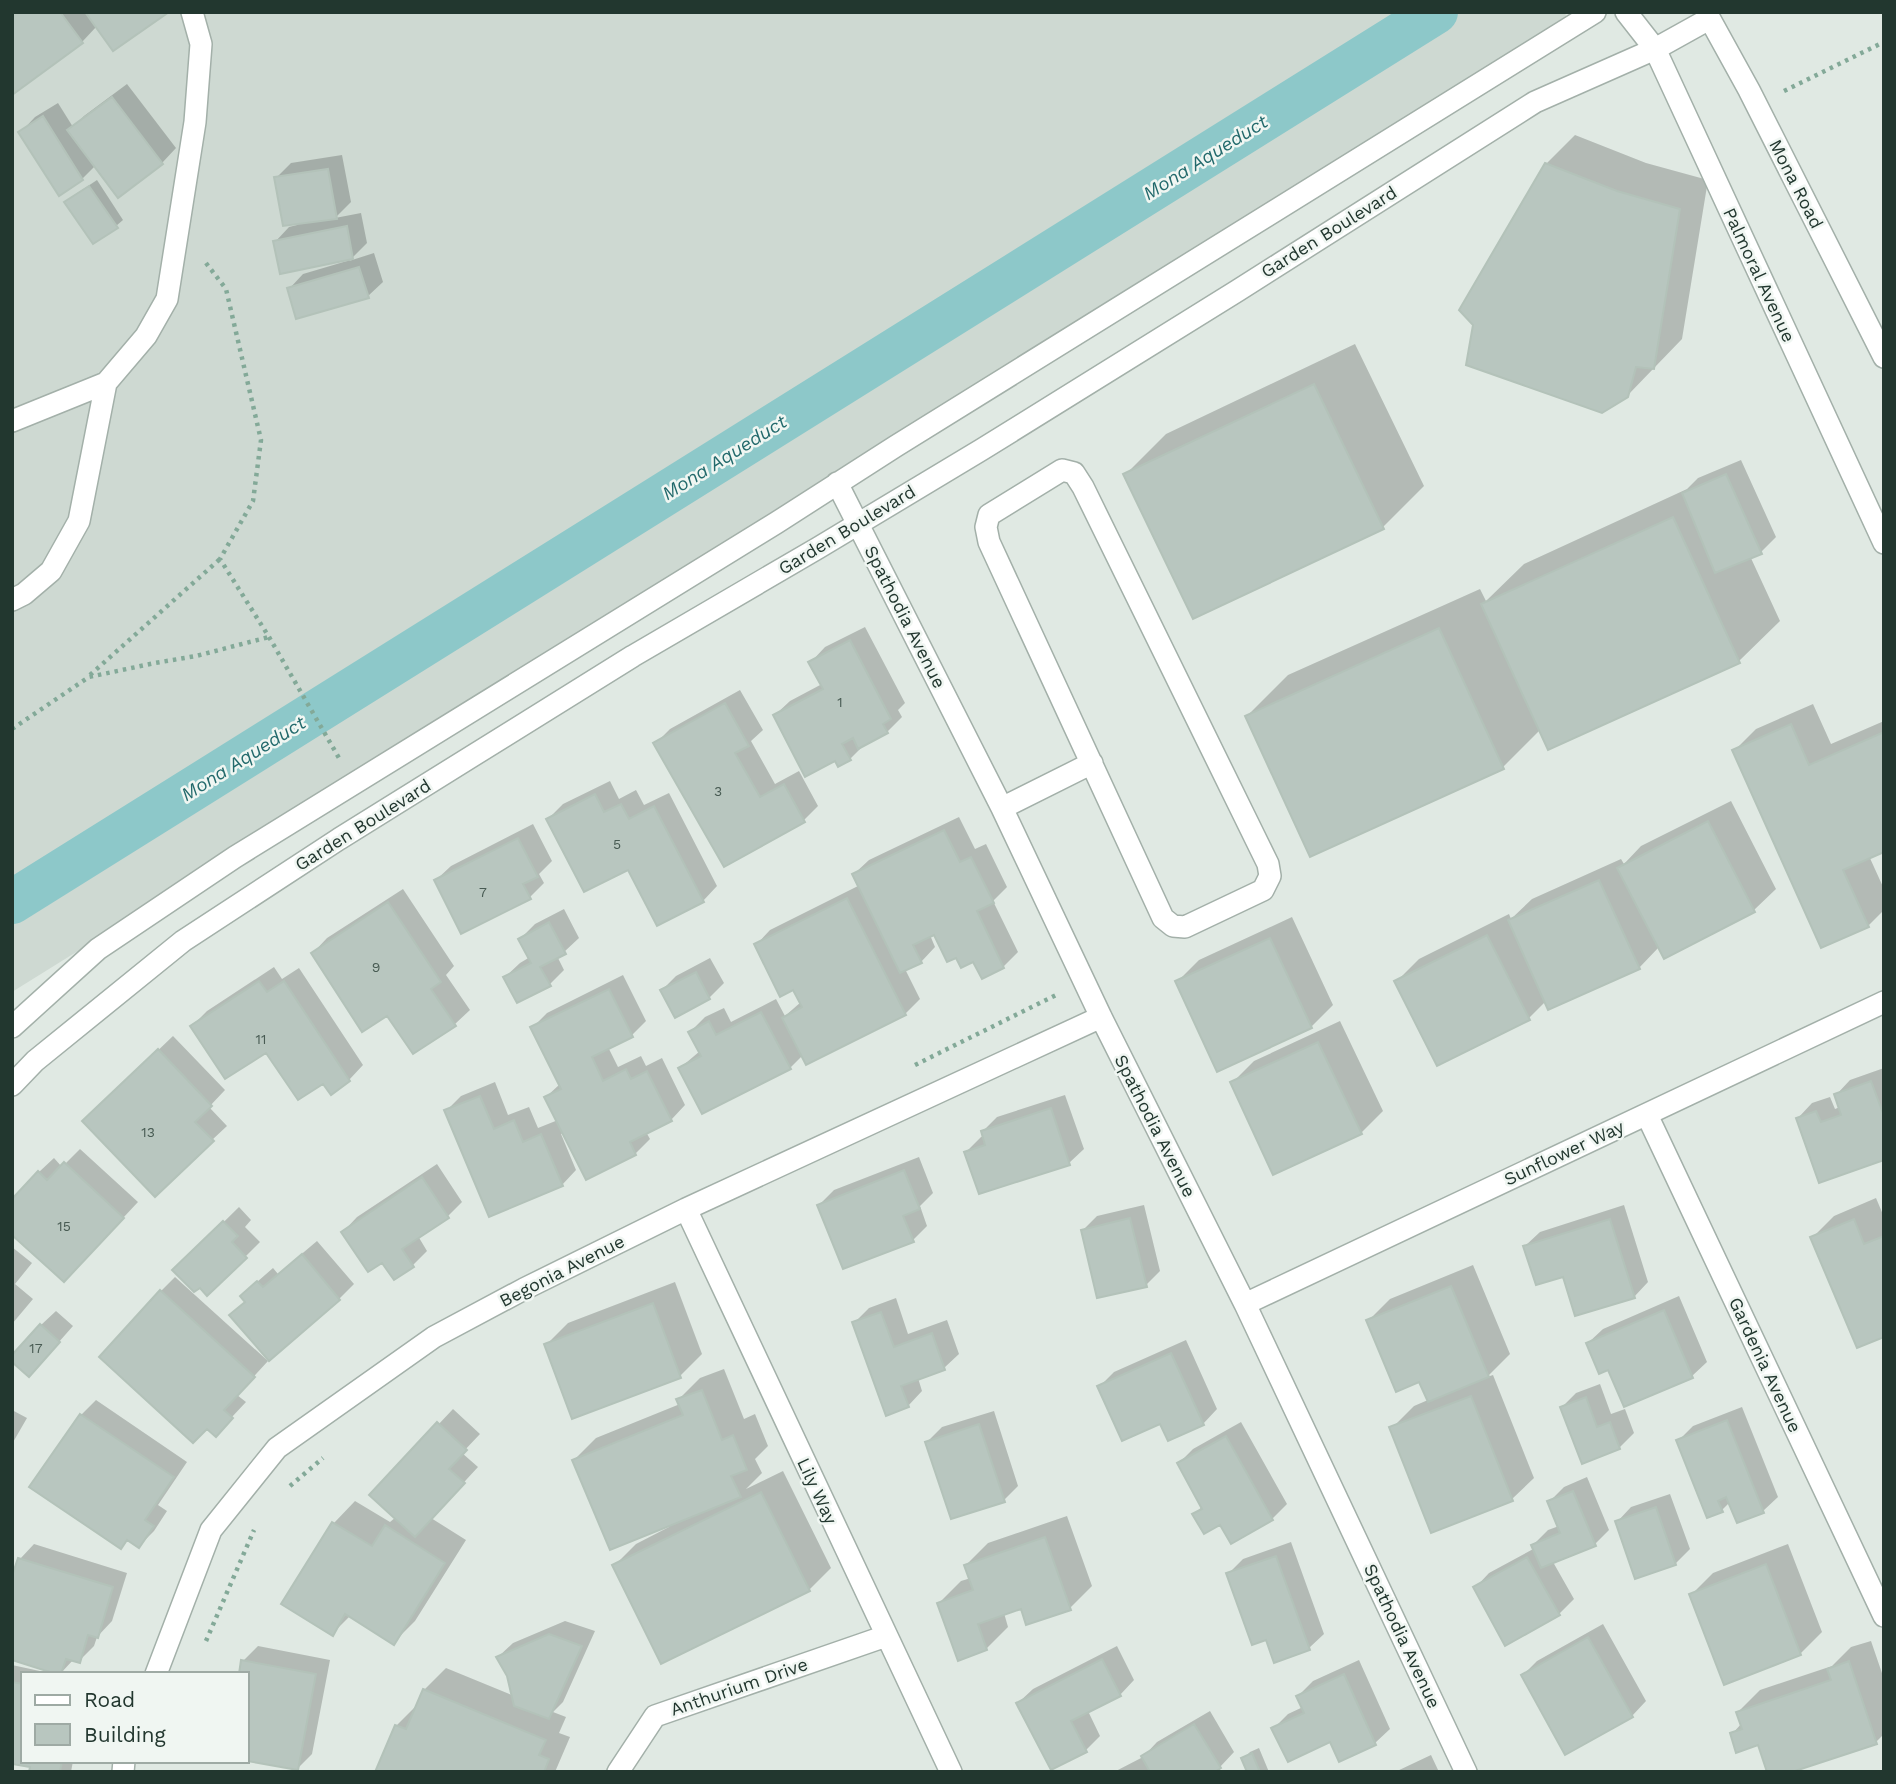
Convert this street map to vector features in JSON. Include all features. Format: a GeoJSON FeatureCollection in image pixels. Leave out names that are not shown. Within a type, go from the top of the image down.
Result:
{"type":"FeatureCollection","features":[{"type":"Feature","properties":{"kind":"street"},"geometry":{"type":"LineString","coordinates":[[12,421],[106,383],[146,336],[167,299],[195,122],[201,44],[192,12]]}},
{"type":"Feature","properties":{"kind":"street"},"geometry":{"type":"LineString","coordinates":[[12,1027],[98,949],[235,857],[1595,12]]}},
{"type":"Feature","properties":{"kind":"street","name":"Palmoral Avenue"},"geometry":{"type":"LineString","coordinates":[[1626,12],[1654,48],[1884,543]]}},
{"type":"Feature","properties":{"kind":"street","name":"Garden Boulevard"},"geometry":{"type":"LineString","coordinates":[[12,1085],[35,1061],[183,941],[339,839],[633,656],[858,524],[1237,291],[1535,102],[1654,48],[1708,15]]}},
{"type":"Feature","properties":{"kind":"street","name":"Mona Road"},"geometry":{"type":"LineString","coordinates":[[1708,15],[1884,357]]}},
{"type":"Feature","properties":{"kind":"street"},"geometry":{"type":"LineString","coordinates":[[12,600],[24,594],[51,571],[79,521],[106,383]]}},
{"type":"Feature","properties":{"kind":"street"},"geometry":{"type":"LineString","coordinates":[[1062,470],[1074,473],[1083,487],[1268,864],[1270,876],[1263,890],[1185,927],[1173,926],[1163,918],[1092,763],[989,542],[986,527],[989,515],[1062,470]]}},
{"type":"Feature","properties":{"kind":"street","name":"Spathodia Avenue"},"geometry":{"type":"LineString","coordinates":[[837,483],[1002,808],[1101,1017],[1245,1304],[1466,1772]]}},
{"type":"Feature","properties":{"kind":"street"},"geometry":{"type":"LineString","coordinates":[[1002,808],[1092,763]]}},
{"type":"Feature","properties":{"kind":"street","name":"Sunflower Way"},"geometry":{"type":"LineString","coordinates":[[1245,1304],[1884,1002]]}},
{"type":"Feature","properties":{"kind":"street","name":"Begonia Avenue"},"geometry":{"type":"LineString","coordinates":[[157,1672],[211,1530],[277,1448],[434,1337],[685,1209],[1101,1017]]}},
{"type":"Feature","properties":{"kind":"street","name":"Gardenia Avenue"},"geometry":{"type":"LineString","coordinates":[[1647,1115],[1884,1616]]}},
{"type":"Feature","properties":{"kind":"street","name":"Lily Way"},"geometry":{"type":"LineString","coordinates":[[685,1209],[951,1772]]}},
{"type":"Feature","properties":{"kind":"street","name":"Anthurium Drive"},"geometry":{"type":"LineString","coordinates":[[618,1772],[654,1716],[886,1636]]}},
{"type":"Feature","properties":{"kind":"path"},"geometry":{"type":"LineString","coordinates":[[1756,104],[1884,42]]}},
{"type":"Feature","properties":{"kind":"path"},"geometry":{"type":"LineString","coordinates":[[12,729],[89,677],[220,559],[253,501],[261,440],[226,289],[178,228]]}},
{"type":"Feature","properties":{"kind":"path"},"geometry":{"type":"LineString","coordinates":[[220,559],[327,737]]}},
{"type":"Feature","properties":{"kind":"path"},"geometry":{"type":"LineString","coordinates":[[89,677],[196,656],[269,637]]}},
{"type":"Feature","properties":{"kind":"path"},"geometry":{"type":"LineString","coordinates":[[284,1491],[325,1456]]}},
{"type":"Feature","properties":{"kind":"path"},"geometry":{"type":"LineString","coordinates":[[202,1648],[258,1521]]}},
{"type":"Feature","properties":{"kind":"shaded area"},"geometry":{"type":"Polygon","coordinates":[[[12,12],[1565,12],[1568,25],[12,992],[12,12]]]}},
{"type":"Feature","properties":{"kind":"building"},"geometry":{"type":"Polygon","coordinates":[[[12,12],[60,12],[83,43],[12,95],[12,12]]]}},
{"type":"Feature","properties":{"kind":"building"},"geometry":{"type":"Polygon","coordinates":[[[85,12],[169,12],[113,51],[85,12]]]}},
{"type":"Feature","properties":{"kind":"building"},"geometry":{"type":"Polygon","coordinates":[[[112,97],[163,164],[118,198],[67,130],[112,97]]]}},
{"type":"Feature","properties":{"kind":"building"},"geometry":{"type":"Polygon","coordinates":[[[43,116],[83,180],[59,196],[18,132],[43,116]]]}},
{"type":"Feature","properties":{"kind":"building"},"geometry":{"type":"Polygon","coordinates":[[[1545,163],[1617,191],[1680,209],[1654,369],[1636,367],[1628,397],[1602,413],[1466,365],[1473,325],[1459,310],[1545,163]]]}},
{"type":"Feature","properties":{"kind":"building"},"geometry":{"type":"Polygon","coordinates":[[[328,169],[337,219],[283,226],[274,177],[328,169]]]}},
{"type":"Feature","properties":{"kind":"building"},"geometry":{"type":"Polygon","coordinates":[[[89,186],[118,228],[93,244],[64,202],[89,186]]]}},
{"type":"Feature","properties":{"kind":"building"},"geometry":{"type":"Polygon","coordinates":[[[347,226],[353,259],[280,274],[273,241],[347,226]]]}},
{"type":"Feature","properties":{"kind":"building"},"geometry":{"type":"Polygon","coordinates":[[[359,267],[369,298],[296,319],[287,288],[359,267]]]}},
{"type":"Feature","properties":{"kind":"building"},"geometry":{"type":"Polygon","coordinates":[[[1314,384],[1384,529],[1193,619],[1123,474],[1314,384]]]}},
{"type":"Feature","properties":{"kind":"building"},"geometry":{"type":"Polygon","coordinates":[[[1726,474],[1762,554],[1715,573],[1682,493],[1726,474]]]}},
{"type":"Feature","properties":{"kind":"building"},"geometry":{"type":"Polygon","coordinates":[[[1673,517],[1740,663],[1548,750],[1481,604],[1673,517]]]}},
{"type":"Feature","properties":{"kind":"building"},"geometry":{"type":"Polygon","coordinates":[[[1439,628],[1504,769],[1310,857],[1245,716],[1439,628]]]}},
{"type":"Feature","properties":{"kind":"building"},"geometry":{"type":"Polygon","coordinates":[[[850,640],[891,719],[883,724],[888,733],[858,749],[853,738],[842,744],[851,760],[838,767],[835,761],[805,777],[773,715],[823,689],[808,662],[850,640]]]}},
{"type":"Feature","properties":{"kind":"building"},"geometry":{"type":"Polygon","coordinates":[[[725,703],[749,746],[735,753],[760,797],[784,784],[805,822],[724,867],[653,743],[725,703]]]}},
{"type":"Feature","properties":{"kind":"building"},"geometry":{"type":"Polygon","coordinates":[[[1791,724],[1809,765],[1884,732],[1884,852],[1843,870],[1869,927],[1821,948],[1732,750],[1791,724]]]}},
{"type":"Feature","properties":{"kind":"building"},"geometry":{"type":"Polygon","coordinates":[[[595,794],[604,812],[621,804],[629,819],[654,806],[704,902],[657,926],[628,870],[584,892],[546,819],[595,794]]]}},
{"type":"Feature","properties":{"kind":"building"},"geometry":{"type":"Polygon","coordinates":[[[1708,821],[1755,912],[1664,959],[1617,868],[1708,821]]]}},
{"type":"Feature","properties":{"kind":"building"},"geometry":{"type":"Polygon","coordinates":[[[944,830],[960,862],[971,857],[994,903],[977,911],[1004,968],[982,979],[973,962],[961,968],[956,958],[947,962],[934,935],[913,945],[922,963],[900,973],[852,874],[944,830]]]}},
{"type":"Feature","properties":{"kind":"building"},"geometry":{"type":"Polygon","coordinates":[[[518,838],[538,877],[523,884],[531,899],[461,934],[434,880],[518,838]]]}},
{"type":"Feature","properties":{"kind":"building"},"geometry":{"type":"Polygon","coordinates":[[[1599,880],[1640,969],[1548,1010],[1508,920],[1599,880]]]}},
{"type":"Feature","properties":{"kind":"building"},"geometry":{"type":"Polygon","coordinates":[[[847,898],[906,1015],[806,1065],[782,1018],[802,1007],[793,990],[780,997],[754,944],[847,898]]]}},
{"type":"Feature","properties":{"kind":"building"},"geometry":{"type":"Polygon","coordinates":[[[388,902],[441,982],[431,989],[456,1026],[413,1054],[387,1016],[362,1032],[311,953],[388,902]]]}},
{"type":"Feature","properties":{"kind":"building"},"geometry":{"type":"Polygon","coordinates":[[[549,922],[566,954],[540,967],[551,986],[517,1003],[503,977],[531,963],[518,939],[549,922]]]}},
{"type":"Feature","properties":{"kind":"building"},"geometry":{"type":"Polygon","coordinates":[[[1487,935],[1530,1020],[1437,1066],[1394,981],[1487,935]]]}},
{"type":"Feature","properties":{"kind":"building"},"geometry":{"type":"Polygon","coordinates":[[[1270,938],[1312,1028],[1217,1072],[1175,981],[1270,938]]]}},
{"type":"Feature","properties":{"kind":"building"},"geometry":{"type":"Polygon","coordinates":[[[696,972],[710,999],[675,1018],[660,990],[696,972]]]}},
{"type":"Feature","properties":{"kind":"building"},"geometry":{"type":"Polygon","coordinates":[[[259,981],[267,992],[284,981],[350,1081],[331,1095],[323,1084],[298,1100],[266,1053],[225,1079],[190,1026],[259,981]]]}},
{"type":"Feature","properties":{"kind":"building"},"geometry":{"type":"Polygon","coordinates":[[[609,989],[633,1037],[592,1057],[603,1081],[626,1069],[631,1079],[647,1071],[672,1121],[630,1142],[636,1155],[586,1180],[544,1097],[561,1089],[530,1027],[609,989]]]}},
{"type":"Feature","properties":{"kind":"building"},"geometry":{"type":"Polygon","coordinates":[[[761,1012],[791,1069],[702,1114],[678,1068],[701,1056],[688,1032],[709,1021],[716,1035],[761,1012]]]}},
{"type":"Feature","properties":{"kind":"building"},"geometry":{"type":"Polygon","coordinates":[[[1318,1042],[1362,1134],[1273,1175],[1230,1082],[1318,1042]]]}},
{"type":"Feature","properties":{"kind":"building"},"geometry":{"type":"Polygon","coordinates":[[[158,1049],[212,1106],[195,1122],[214,1141],[155,1197],[82,1121],[158,1049]]]}},
{"type":"Feature","properties":{"kind":"building"},"geometry":{"type":"Polygon","coordinates":[[[1871,1081],[1884,1116],[1884,1160],[1819,1183],[1796,1118],[1816,1111],[1821,1122],[1841,1115],[1834,1094],[1871,1081]]]}},
{"type":"Feature","properties":{"kind":"building"},"geometry":{"type":"Polygon","coordinates":[[[480,1096],[494,1129],[514,1120],[523,1142],[541,1134],[563,1186],[489,1217],[444,1110],[480,1096]]]}},
{"type":"Feature","properties":{"kind":"building"},"geometry":{"type":"Polygon","coordinates":[[[1051,1108],[1070,1165],[979,1194],[964,1152],[985,1145],[981,1131],[1051,1108]]]}},
{"type":"Feature","properties":{"kind":"building"},"geometry":{"type":"Polygon","coordinates":[[[64,1162],[124,1218],[64,1282],[12,1235],[12,1199],[38,1171],[47,1180],[64,1162]]]}},
{"type":"Feature","properties":{"kind":"building"},"geometry":{"type":"Polygon","coordinates":[[[904,1170],[920,1209],[903,1216],[914,1242],[843,1269],[817,1205],[904,1170]]]}},
{"type":"Feature","properties":{"kind":"building"},"geometry":{"type":"Polygon","coordinates":[[[422,1177],[449,1218],[402,1249],[414,1267],[394,1280],[382,1263],[368,1272],[341,1232],[422,1177]]]}},
{"type":"Feature","properties":{"kind":"building"},"geometry":{"type":"Polygon","coordinates":[[[1130,1218],[1147,1287],[1097,1298],[1081,1230],[1130,1218]]]}},
{"type":"Feature","properties":{"kind":"building"},"geometry":{"type":"Polygon","coordinates":[[[1610,1219],[1635,1298],[1575,1316],[1563,1277],[1536,1285],[1523,1246],[1610,1219]]]}},
{"type":"Feature","properties":{"kind":"building"},"geometry":{"type":"Polygon","coordinates":[[[1854,1219],[1864,1244],[1884,1236],[1884,1337],[1857,1348],[1810,1237],[1854,1219]]]}},
{"type":"Feature","properties":{"kind":"building"},"geometry":{"type":"Polygon","coordinates":[[[223,1221],[238,1236],[232,1242],[247,1258],[207,1296],[200,1288],[194,1292],[172,1270],[223,1221]]]}},
{"type":"Feature","properties":{"kind":"building"},"geometry":{"type":"Polygon","coordinates":[[[302,1254],[340,1300],[269,1361],[229,1315],[245,1302],[240,1296],[257,1281],[263,1287],[302,1254]]]}},
{"type":"Feature","properties":{"kind":"building"},"geometry":{"type":"Polygon","coordinates":[[[1451,1286],[1489,1377],[1428,1402],[1419,1382],[1396,1392],[1366,1320],[1451,1286]]]}},
{"type":"Feature","properties":{"kind":"building"},"geometry":{"type":"Polygon","coordinates":[[[160,1290],[255,1377],[224,1410],[233,1418],[216,1437],[207,1429],[193,1443],[99,1357],[160,1290]]]}},
{"type":"Feature","properties":{"kind":"building"},"geometry":{"type":"Polygon","coordinates":[[[653,1303],[681,1378],[572,1419],[544,1344],[653,1303]]]}},
{"type":"Feature","properties":{"kind":"building"},"geometry":{"type":"Polygon","coordinates":[[[1664,1310],[1693,1378],[1624,1407],[1608,1370],[1599,1374],[1586,1343],[1664,1310]]]}},
{"type":"Feature","properties":{"kind":"building"},"geometry":{"type":"Polygon","coordinates":[[[881,1312],[894,1347],[932,1333],[945,1370],[901,1386],[909,1407],[886,1416],[852,1322],[881,1312]]]}},
{"type":"Feature","properties":{"kind":"building"},"geometry":{"type":"Polygon","coordinates":[[[40,1324],[60,1342],[29,1377],[12,1362],[12,1355],[40,1324]]]}},
{"type":"Feature","properties":{"kind":"building"},"geometry":{"type":"Polygon","coordinates":[[[1171,1353],[1204,1425],[1168,1441],[1160,1424],[1122,1441],[1097,1386],[1171,1353]]]}},
{"type":"Feature","properties":{"kind":"building"},"geometry":{"type":"Polygon","coordinates":[[[702,1390],[722,1440],[733,1435],[747,1470],[731,1476],[741,1497],[610,1550],[572,1460],[683,1415],[676,1399],[702,1390]]]}},
{"type":"Feature","properties":{"kind":"building"},"geometry":{"type":"Polygon","coordinates":[[[1471,1396],[1513,1501],[1431,1533],[1389,1427],[1471,1396]]]}},
{"type":"Feature","properties":{"kind":"building"},"geometry":{"type":"Polygon","coordinates":[[[1586,1397],[1597,1427],[1610,1422],[1620,1449],[1582,1464],[1560,1407],[1586,1397]]]}},
{"type":"Feature","properties":{"kind":"building"},"geometry":{"type":"Polygon","coordinates":[[[80,1414],[174,1477],[145,1520],[154,1526],[139,1548],[127,1540],[121,1549],[29,1487],[80,1414]]]}},
{"type":"Feature","properties":{"kind":"building"},"geometry":{"type":"Polygon","coordinates":[[[1727,1420],[1764,1513],[1737,1523],[1726,1497],[1718,1501],[1723,1512],[1707,1518],[1676,1440],[1727,1420]]]}},
{"type":"Feature","properties":{"kind":"building"},"geometry":{"type":"Polygon","coordinates":[[[437,1422],[467,1450],[449,1469],[465,1483],[415,1537],[369,1495],[437,1422]]]}},
{"type":"Feature","properties":{"kind":"building"},"geometry":{"type":"Polygon","coordinates":[[[979,1424],[1005,1502],[951,1519],[925,1442],[979,1424]]]}},
{"type":"Feature","properties":{"kind":"building"},"geometry":{"type":"Polygon","coordinates":[[[1226,1436],[1273,1520],[1231,1544],[1220,1525],[1204,1534],[1192,1514],[1202,1509],[1177,1463],[1226,1436]]]}},
{"type":"Feature","properties":{"kind":"building"},"geometry":{"type":"Polygon","coordinates":[[[1573,1491],[1596,1546],[1541,1568],[1531,1545],[1560,1533],[1547,1501],[1573,1491]]]}},
{"type":"Feature","properties":{"kind":"building"},"geometry":{"type":"Polygon","coordinates":[[[761,1492],[810,1591],[661,1664],[612,1565],[761,1492]]]}},
{"type":"Feature","properties":{"kind":"building"},"geometry":{"type":"Polygon","coordinates":[[[1656,1507],[1676,1565],[1635,1579],[1615,1521],[1656,1507]]]}},
{"type":"Feature","properties":{"kind":"building"},"geometry":{"type":"Polygon","coordinates":[[[332,1522],[372,1546],[385,1525],[445,1563],[394,1645],[345,1614],[333,1636],[281,1604],[332,1522]]]}},
{"type":"Feature","properties":{"kind":"building"},"geometry":{"type":"Polygon","coordinates":[[[1045,1537],[1071,1610],[1026,1625],[1021,1609],[978,1624],[987,1650],[958,1661],[937,1603],[973,1590],[964,1565],[1045,1537]]]}},
{"type":"Feature","properties":{"kind":"building"},"geometry":{"type":"Polygon","coordinates":[[[1276,1556],[1310,1650],[1274,1663],[1266,1640],[1252,1645],[1226,1573],[1276,1556]]]}},
{"type":"Feature","properties":{"kind":"building"},"geometry":{"type":"Polygon","coordinates":[[[1527,1557],[1560,1615],[1505,1646],[1473,1587],[1527,1557]]]}},
{"type":"Feature","properties":{"kind":"building"},"geometry":{"type":"Polygon","coordinates":[[[18,1558],[113,1587],[98,1638],[88,1635],[80,1663],[66,1659],[62,1672],[50,1672],[12,1660],[12,1576],[18,1558]]]}},
{"type":"Feature","properties":{"kind":"building"},"geometry":{"type":"Polygon","coordinates":[[[1766,1564],[1801,1655],[1724,1685],[1689,1594],[1766,1564]]]}},
{"type":"Feature","properties":{"kind":"building"},"geometry":{"type":"Polygon","coordinates":[[[549,1634],[582,1646],[549,1719],[514,1706],[507,1676],[496,1657],[549,1634]]]}},
{"type":"Feature","properties":{"kind":"building"},"geometry":{"type":"Polygon","coordinates":[[[1588,1637],[1633,1717],[1565,1755],[1521,1675],[1588,1637]]]}},
{"type":"Feature","properties":{"kind":"building"},"geometry":{"type":"Polygon","coordinates":[[[1102,1659],[1121,1696],[1071,1721],[1087,1752],[1051,1770],[1016,1703],[1102,1659]]]}},
{"type":"Feature","properties":{"kind":"building"},"geometry":{"type":"Polygon","coordinates":[[[241,1660],[316,1674],[298,1770],[248,1761],[248,1672],[239,1672],[241,1660]]]}},
{"type":"Feature","properties":{"kind":"building"},"geometry":{"type":"Polygon","coordinates":[[[1849,1661],[1877,1744],[1792,1772],[1767,1772],[1758,1745],[1736,1753],[1730,1733],[1742,1729],[1736,1712],[1831,1680],[1827,1669],[1849,1661]]]}},
{"type":"Feature","properties":{"kind":"building"},"geometry":{"type":"Polygon","coordinates":[[[1344,1674],[1376,1745],[1339,1762],[1330,1742],[1288,1762],[1271,1728],[1304,1713],[1296,1696],[1344,1674]]]}},
{"type":"Feature","properties":{"kind":"building"},"geometry":{"type":"Polygon","coordinates":[[[12,1682],[21,1684],[21,1763],[62,1763],[60,1772],[29,1772],[30,1767],[12,1764],[12,1682]]]}},
{"type":"Feature","properties":{"kind":"building"},"geometry":{"type":"Polygon","coordinates":[[[423,1689],[546,1740],[539,1755],[549,1759],[544,1772],[375,1772],[395,1725],[406,1729],[423,1689]]]}},
{"type":"Feature","properties":{"kind":"building"},"geometry":{"type":"Polygon","coordinates":[[[1194,1724],[1221,1768],[1215,1772],[1150,1772],[1141,1756],[1194,1724]]]}},
{"type":"Feature","properties":{"kind":"building"},"geometry":{"type":"Polygon","coordinates":[[[1252,1753],[1260,1772],[1247,1772],[1241,1758],[1252,1753]]]}},
{"type":"Feature","properties":{"kind":"waterway","name":"Mona Aqueduct"},"geometry":{"type":"LineString","coordinates":[[12,902],[1436,12]]}}]}
